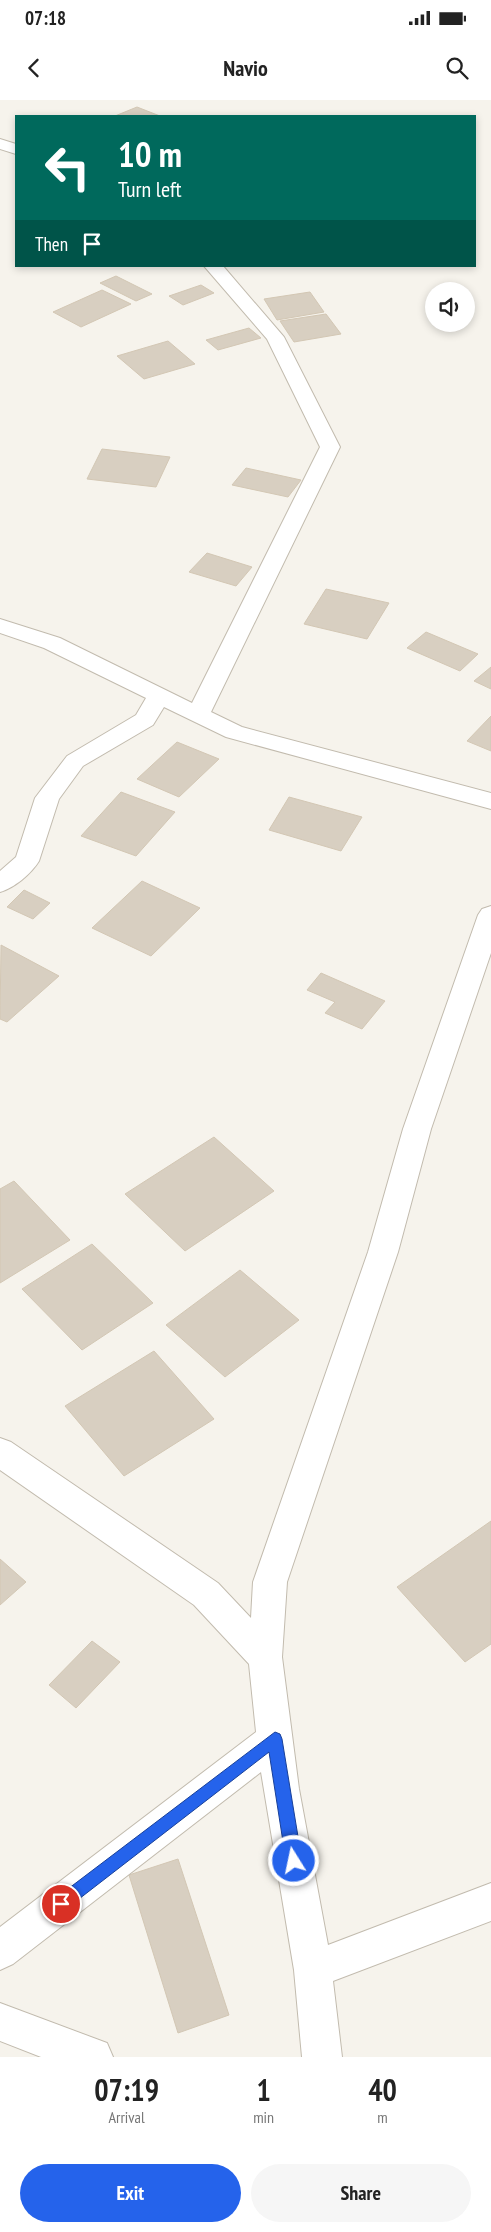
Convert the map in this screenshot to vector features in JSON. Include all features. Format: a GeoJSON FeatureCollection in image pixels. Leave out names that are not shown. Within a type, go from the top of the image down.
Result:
{"type":"FeatureCollection","features":[{"type":"Feature","properties":{"kind":"street"},"geometry":{"type":"LineString","coordinates":[[0,144],[15,149]]}},
{"type":"Feature","properties":{"kind":"street"},"geometry":{"type":"LineString","coordinates":[[198,714],[330,447],[275,337],[214,267]]}},
{"type":"Feature","properties":{"kind":"street"},"geometry":{"type":"LineString","coordinates":[[0,626],[52,643],[234,732],[491,801]]}},
{"type":"Feature","properties":{"kind":"street"},"geometry":{"type":"LineString","coordinates":[[0,884],[27,861],[47,798],[75,761],[145,720],[159,695]]}},
{"type":"Feature","properties":{"kind":"street"},"geometry":{"type":"LineString","coordinates":[[322,2057],[313,1970],[281,1789],[265,1656],[270,1582],[383,1252],[417,1129],[491,915]]}},
{"type":"Feature","properties":{"kind":"street"},"geometry":{"type":"LineString","coordinates":[[0,1452],[206,1594],[265,1656]]}},
{"type":"Feature","properties":{"kind":"street"},"geometry":{"type":"LineString","coordinates":[[0,1951],[275,1739]]}},
{"type":"Feature","properties":{"kind":"street"},"geometry":{"type":"LineString","coordinates":[[313,1970],[491,1902]]}},
{"type":"Feature","properties":{"kind":"street"},"geometry":{"type":"LineString","coordinates":[[0,2022],[93,2057]]}},
{"type":"Feature","properties":{"kind":"building"},"geometry":{"type":"Polygon","coordinates":[[[137,107],[157,115],[117,115],[137,107]]]}},
{"type":"Feature","properties":{"kind":"building"},"geometry":{"type":"Polygon","coordinates":[[[116,276],[152,294],[136,301],[100,283],[116,276]]]}},
{"type":"Feature","properties":{"kind":"building"},"geometry":{"type":"Polygon","coordinates":[[[201,285],[214,293],[183,305],[169,296],[201,285]]]}},
{"type":"Feature","properties":{"kind":"building"},"geometry":{"type":"Polygon","coordinates":[[[102,290],[131,304],[81,327],[53,312],[102,290]]]}},
{"type":"Feature","properties":{"kind":"building"},"geometry":{"type":"Polygon","coordinates":[[[310,292],[324,312],[277,320],[264,299],[310,292]]]}},
{"type":"Feature","properties":{"kind":"building"},"geometry":{"type":"Polygon","coordinates":[[[326,314],[341,334],[294,342],[280,321],[326,314]]]}},
{"type":"Feature","properties":{"kind":"building"},"geometry":{"type":"Polygon","coordinates":[[[249,328],[261,338],[218,350],[206,340],[249,328]]]}},
{"type":"Feature","properties":{"kind":"building"},"geometry":{"type":"Polygon","coordinates":[[[168,341],[195,364],[144,379],[117,356],[168,341]]]}},
{"type":"Feature","properties":{"kind":"building"},"geometry":{"type":"Polygon","coordinates":[[[102,449],[170,457],[156,487],[87,479],[102,449]]]}},
{"type":"Feature","properties":{"kind":"building"},"geometry":{"type":"Polygon","coordinates":[[[246,468],[301,480],[288,497],[232,485],[246,468]]]}},
{"type":"Feature","properties":{"kind":"building"},"geometry":{"type":"Polygon","coordinates":[[[207,553],[252,567],[236,586],[189,572],[207,553]]]}},
{"type":"Feature","properties":{"kind":"building"},"geometry":{"type":"Polygon","coordinates":[[[326,589],[389,603],[367,639],[304,624],[326,589]]]}},
{"type":"Feature","properties":{"kind":"building"},"geometry":{"type":"Polygon","coordinates":[[[426,632],[478,654],[460,671],[407,648],[426,632]]]}},
{"type":"Feature","properties":{"kind":"building"},"geometry":{"type":"Polygon","coordinates":[[[491,667],[491,689],[474,681],[491,667]]]}},
{"type":"Feature","properties":{"kind":"building"},"geometry":{"type":"Polygon","coordinates":[[[491,716],[491,751],[467,741],[491,716]]]}},
{"type":"Feature","properties":{"kind":"building"},"geometry":{"type":"Polygon","coordinates":[[[177,742],[219,759],[179,797],[137,779],[177,742]]]}},
{"type":"Feature","properties":{"kind":"building"},"geometry":{"type":"Polygon","coordinates":[[[121,792],[175,812],[136,856],[81,836],[121,792]]]}},
{"type":"Feature","properties":{"kind":"building"},"geometry":{"type":"Polygon","coordinates":[[[289,797],[362,817],[341,851],[269,830],[289,797]]]}},
{"type":"Feature","properties":{"kind":"building"},"geometry":{"type":"Polygon","coordinates":[[[142,881],[200,908],[151,956],[92,928],[142,881]]]}},
{"type":"Feature","properties":{"kind":"building"},"geometry":{"type":"Polygon","coordinates":[[[24,890],[50,903],[33,919],[7,907],[24,890]]]}},
{"type":"Feature","properties":{"kind":"building"},"geometry":{"type":"Polygon","coordinates":[[[1,945],[59,976],[7,1022],[0,1019],[1,945]]]}},
{"type":"Feature","properties":{"kind":"building"},"geometry":{"type":"Polygon","coordinates":[[[321,973],[385,1001],[362,1029],[325,1013],[335,1002],[307,990],[321,973]]]}},
{"type":"Feature","properties":{"kind":"building"},"geometry":{"type":"Polygon","coordinates":[[[214,1137],[274,1191],[185,1251],[125,1194],[214,1137]]]}},
{"type":"Feature","properties":{"kind":"building"},"geometry":{"type":"Polygon","coordinates":[[[14,1181],[70,1240],[0,1283],[0,1189],[14,1181]]]}},
{"type":"Feature","properties":{"kind":"building"},"geometry":{"type":"Polygon","coordinates":[[[92,1244],[153,1303],[82,1350],[22,1289],[92,1244]]]}},
{"type":"Feature","properties":{"kind":"building"},"geometry":{"type":"Polygon","coordinates":[[[240,1270],[299,1320],[225,1377],[166,1325],[240,1270]]]}},
{"type":"Feature","properties":{"kind":"building"},"geometry":{"type":"Polygon","coordinates":[[[154,1351],[214,1419],[124,1476],[65,1406],[154,1351]]]}},
{"type":"Feature","properties":{"kind":"building"},"geometry":{"type":"Polygon","coordinates":[[[491,1521],[491,1644],[465,1662],[397,1587],[491,1521]]]}},
{"type":"Feature","properties":{"kind":"building"},"geometry":{"type":"Polygon","coordinates":[[[0,1559],[26,1582],[0,1605],[0,1559]]]}},
{"type":"Feature","properties":{"kind":"building"},"geometry":{"type":"Polygon","coordinates":[[[92,1641],[120,1662],[76,1708],[49,1685],[92,1641]]]}},
{"type":"Feature","properties":{"kind":"building"},"geometry":{"type":"Polygon","coordinates":[[[178,1859],[229,2015],[178,2033],[129,1875],[178,1859]]]}},
{"type":"Feature","properties":{"kind":"route"},"geometry":{"type":"LineString","coordinates":[[61,1904],[275,1739],[281,1789],[294,1861]]}}]}
